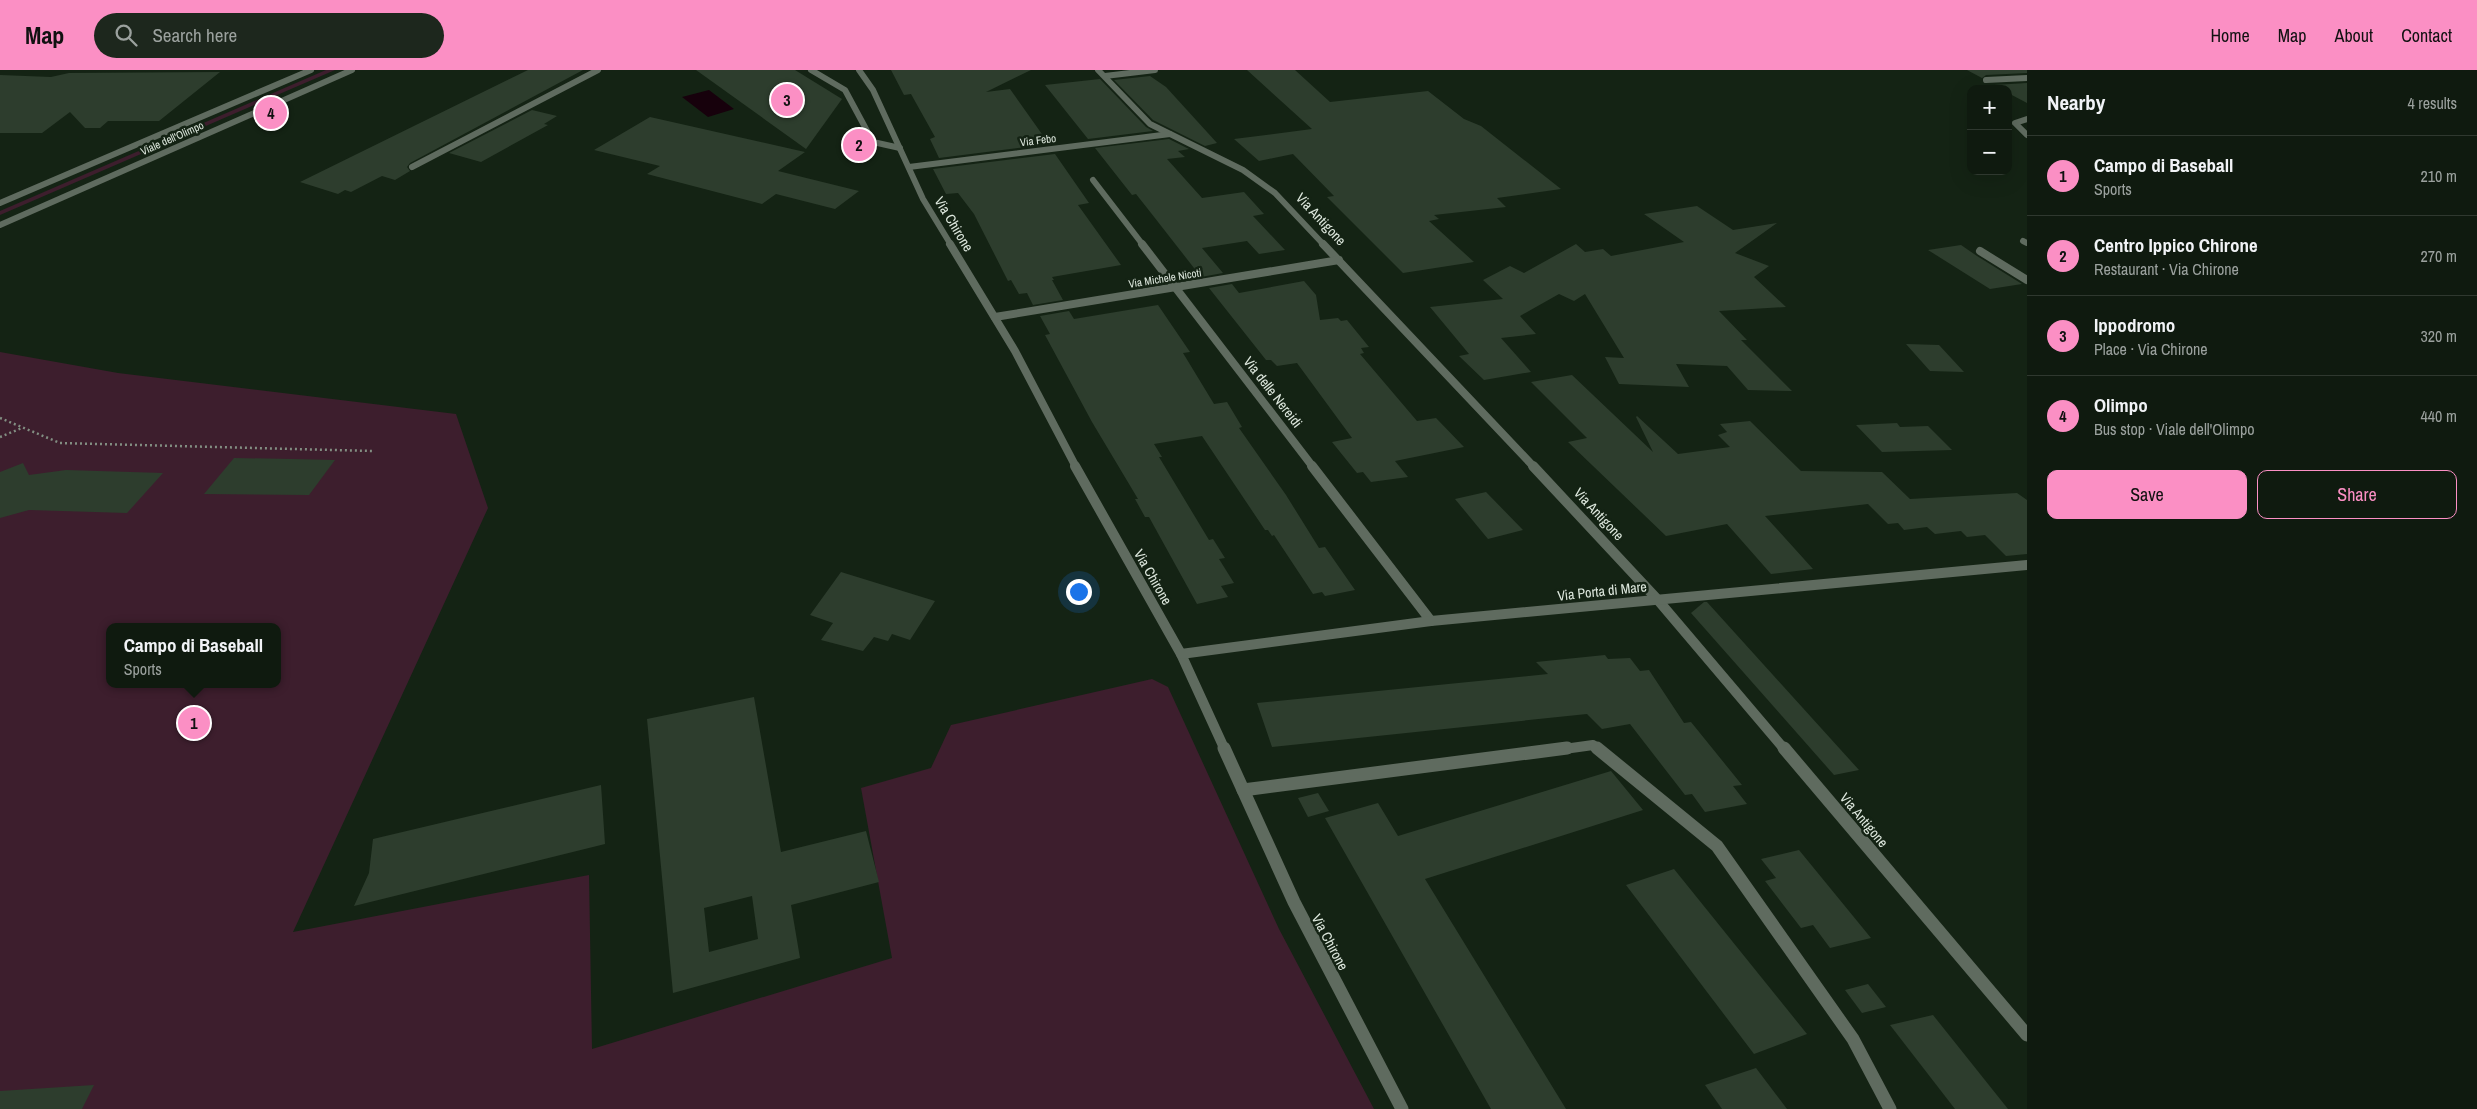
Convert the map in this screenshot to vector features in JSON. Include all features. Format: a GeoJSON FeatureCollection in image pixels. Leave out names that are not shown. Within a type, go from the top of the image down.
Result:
{"type":"FeatureCollection","features":[{"type":"Feature","properties":{"kind":"street","name":"Viale dell'Olimpo"},"geometry":{"type":"LineString","coordinates":[[0,203],[311,70]]}},
{"type":"Feature","properties":{"kind":"street","name":"Viale dell'Olimpo"},"geometry":{"type":"LineString","coordinates":[[0,225],[352,70]]}},
{"type":"Feature","properties":{"kind":"street"},"geometry":{"type":"LineString","coordinates":[[412,167],[598,70]]}},
{"type":"Feature","properties":{"kind":"street"},"geometry":{"type":"LineString","coordinates":[[811,70],[845,90],[873,142],[900,148]]}},
{"type":"Feature","properties":{"kind":"street","name":"Via Chirone"},"geometry":{"type":"LineString","coordinates":[[859,70],[873,90],[923,198],[1015,351],[1064,448],[1182,654],[1294,902],[1402,1109]]}},
{"type":"Feature","properties":{"kind":"street","name":"Via Antigone"},"geometry":{"type":"LineString","coordinates":[[1098,70],[1150,124],[1243,170],[1275,193],[1478,406],[1656,599],[2027,1034]]}},
{"type":"Feature","properties":{"kind":"street"},"geometry":{"type":"LineString","coordinates":[[1105,76],[1155,70]]}},
{"type":"Feature","properties":{"kind":"street"},"geometry":{"type":"LineString","coordinates":[[1986,80],[2027,78]]}},
{"type":"Feature","properties":{"kind":"street"},"geometry":{"type":"LineString","coordinates":[[2027,119],[2015,123],[2027,135]]}},
{"type":"Feature","properties":{"kind":"street","name":"Via Febo"},"geometry":{"type":"LineString","coordinates":[[909,167],[1170,134]]}},
{"type":"Feature","properties":{"kind":"street","name":"Via delle Nereidi"},"geometry":{"type":"LineString","coordinates":[[1093,180],[1431,621]]}},
{"type":"Feature","properties":{"kind":"street"},"geometry":{"type":"LineString","coordinates":[[1980,251],[2027,280]]}},
{"type":"Feature","properties":{"kind":"street","name":"Via Michele Nicoti"},"geometry":{"type":"LineString","coordinates":[[995,317],[1339,260]]}},
{"type":"Feature","properties":{"kind":"street","name":"Via Porta di Mare"},"geometry":{"type":"LineString","coordinates":[[1182,654],[1431,621],[2027,565]]}},
{"type":"Feature","properties":{"kind":"street"},"geometry":{"type":"LineString","coordinates":[[1243,790],[1594,745],[1718,846],[1852,1038],[1890,1109]]}},
{"type":"Feature","properties":{"kind":"path"},"geometry":{"type":"LineString","coordinates":[[0,418],[60,443],[372,451]]}},
{"type":"Feature","properties":{"kind":"path"},"geometry":{"type":"LineString","coordinates":[[0,437],[23,428]]}},
{"type":"Feature","properties":{"kind":"shaded area"},"geometry":{"type":"Polygon","coordinates":[[[326,70],[335,70],[0,215],[0,211],[326,70]]]}},
{"type":"Feature","properties":{"kind":"shaded area"},"geometry":{"type":"Polygon","coordinates":[[[709,90],[734,109],[708,117],[682,97],[709,90]]]}},
{"type":"Feature","properties":{"kind":"shaded area"},"geometry":{"type":"Polygon","coordinates":[[[0,352],[118,373],[456,414],[488,508],[293,932],[589,875],[592,1049],[892,958],[861,788],[931,768],[951,725],[1152,679],[1168,687],[1279,929],[1374,1109],[0,1109],[0,352]]]}},
{"type":"Feature","properties":{"kind":"building"},"geometry":{"type":"Polygon","coordinates":[[[528,70],[583,70],[410,163],[407,167],[410,171],[395,180],[382,176],[351,192],[345,190],[338,194],[300,182],[528,70]]]}},
{"type":"Feature","properties":{"kind":"building"},"geometry":{"type":"Polygon","coordinates":[[[696,70],[795,70],[842,99],[806,149],[696,70]]]}},
{"type":"Feature","properties":{"kind":"building"},"geometry":{"type":"Polygon","coordinates":[[[891,70],[1031,70],[986,92],[1010,89],[1049,144],[939,158],[930,139],[935,137],[911,94],[904,95],[891,70]]]}},
{"type":"Feature","properties":{"kind":"building"},"geometry":{"type":"Polygon","coordinates":[[[1247,70],[1295,70],[1330,102],[1428,91],[1464,119],[1481,126],[1561,189],[1497,198],[1506,207],[1434,215],[1439,219],[1429,221],[1474,262],[1403,273],[1327,197],[1334,196],[1293,154],[1259,161],[1234,139],[1312,129],[1247,70]]]}},
{"type":"Feature","properties":{"kind":"building"},"geometry":{"type":"Polygon","coordinates":[[[1967,70],[2027,70],[2027,73],[1986,75],[1982,78],[1967,70]]]}},
{"type":"Feature","properties":{"kind":"building"},"geometry":{"type":"Polygon","coordinates":[[[220,72],[159,121],[108,121],[100,128],[85,128],[70,112],[42,133],[0,133],[0,75],[51,77],[69,73],[220,72]]]}},
{"type":"Feature","properties":{"kind":"building"},"geometry":{"type":"Polygon","coordinates":[[[1150,76],[1166,87],[1217,143],[1205,146],[1153,120],[1114,80],[1150,76]]]}},
{"type":"Feature","properties":{"kind":"building"},"geometry":{"type":"Polygon","coordinates":[[[1100,79],[1146,127],[1153,131],[1088,139],[1045,85],[1100,79]]]}},
{"type":"Feature","properties":{"kind":"building"},"geometry":{"type":"Polygon","coordinates":[[[2027,83],[2027,103],[2012,95],[2012,85],[1994,85],[2027,83]]]}},
{"type":"Feature","properties":{"kind":"building"},"geometry":{"type":"Polygon","coordinates":[[[532,110],[557,116],[544,124],[548,125],[481,162],[449,153],[532,110]]]}},
{"type":"Feature","properties":{"kind":"building"},"geometry":{"type":"Polygon","coordinates":[[[650,117],[805,152],[778,171],[859,191],[835,209],[776,194],[762,204],[647,174],[660,166],[594,150],[650,117]]]}},
{"type":"Feature","properties":{"kind":"building"},"geometry":{"type":"Polygon","coordinates":[[[1169,139],[1189,149],[1178,151],[1185,157],[1167,159],[1202,198],[1244,192],[1264,214],[1253,216],[1285,250],[1259,254],[1247,241],[1202,248],[1223,273],[1201,277],[1136,194],[1132,195],[1095,148],[1169,139]]]}},
{"type":"Feature","properties":{"kind":"building"},"geometry":{"type":"Polygon","coordinates":[[[1055,154],[1089,203],[1078,205],[1121,265],[1052,277],[1063,300],[1033,305],[1027,293],[1019,294],[1011,280],[1008,281],[974,214],[958,193],[946,194],[933,169],[1055,154]]]}},
{"type":"Feature","properties":{"kind":"building"},"geometry":{"type":"Polygon","coordinates":[[[1697,206],[1733,230],[1777,223],[1735,253],[1769,266],[1754,277],[1786,307],[1719,311],[1747,340],[1741,340],[1792,391],[1748,390],[1727,366],[1676,364],[1689,387],[1619,384],[1605,357],[1624,358],[1585,294],[1574,301],[1559,294],[1520,316],[1536,334],[1501,338],[1531,372],[1484,380],[1459,356],[1469,354],[1430,307],[1503,299],[1483,280],[1510,266],[1524,273],[1576,244],[1585,252],[1603,249],[1611,256],[1684,242],[1644,214],[1697,206]]]}},
{"type":"Feature","properties":{"kind":"building"},"geometry":{"type":"Polygon","coordinates":[[[1961,245],[2022,284],[1990,289],[1928,250],[1961,245]]]}},
{"type":"Feature","properties":{"kind":"building"},"geometry":{"type":"Polygon","coordinates":[[[1304,281],[1316,295],[1320,320],[1338,318],[1341,321],[1347,320],[1369,347],[1361,348],[1364,353],[1360,354],[1417,421],[1436,418],[1464,447],[1395,461],[1408,477],[1371,482],[1363,472],[1357,473],[1332,442],[1352,438],[1297,363],[1277,366],[1271,360],[1266,360],[1209,288],[1232,284],[1239,293],[1304,281]]]}},
{"type":"Feature","properties":{"kind":"building"},"geometry":{"type":"Polygon","coordinates":[[[1158,305],[1190,352],[1183,353],[1214,404],[1227,402],[1242,427],[1239,428],[1286,495],[1319,548],[1325,547],[1355,590],[1325,596],[1322,592],[1313,594],[1274,535],[1272,536],[1268,530],[1265,530],[1202,436],[1154,444],[1162,457],[1159,457],[1209,540],[1213,539],[1225,558],[1219,559],[1234,583],[1221,586],[1228,597],[1197,604],[1149,517],[1145,517],[1135,499],[1138,499],[1092,422],[1045,335],[1050,334],[1040,316],[1069,311],[1074,319],[1158,305]]]}},
{"type":"Feature","properties":{"kind":"building"},"geometry":{"type":"Polygon","coordinates":[[[1906,344],[1939,345],[1964,372],[1930,371],[1906,344]]]}},
{"type":"Feature","properties":{"kind":"building"},"geometry":{"type":"Polygon","coordinates":[[[1572,375],[1653,452],[1637,416],[1678,454],[1730,447],[1718,435],[1727,432],[1720,424],[1750,421],[1801,471],[1882,472],[1910,499],[2017,493],[2027,500],[2027,554],[2006,556],[1985,535],[1967,537],[1961,531],[1935,534],[1927,527],[1904,530],[1898,523],[1888,524],[1868,504],[1765,516],[1813,569],[1771,574],[1727,524],[1666,536],[1568,442],[1587,438],[1531,382],[1572,375]]]}},
{"type":"Feature","properties":{"kind":"building"},"geometry":{"type":"Polygon","coordinates":[[[1897,423],[1900,427],[1928,426],[1952,450],[1882,452],[1856,425],[1897,423]]]}},
{"type":"Feature","properties":{"kind":"building"},"geometry":{"type":"Polygon","coordinates":[[[234,458],[335,460],[309,495],[204,494],[234,458]]]}},
{"type":"Feature","properties":{"kind":"building"},"geometry":{"type":"Polygon","coordinates":[[[23,463],[29,475],[66,470],[163,473],[127,513],[29,510],[0,518],[0,472],[23,463]]]}},
{"type":"Feature","properties":{"kind":"building"},"geometry":{"type":"Polygon","coordinates":[[[1486,492],[1523,530],[1488,539],[1455,499],[1486,492]]]}},
{"type":"Feature","properties":{"kind":"building"},"geometry":{"type":"Polygon","coordinates":[[[841,572],[935,601],[910,640],[892,634],[888,641],[874,637],[863,651],[821,640],[833,623],[810,615],[841,572]]]}},
{"type":"Feature","properties":{"kind":"building"},"geometry":{"type":"Polygon","coordinates":[[[1704,602],[1707,602],[1859,770],[1834,775],[1691,613],[1704,602]]]}},
{"type":"Feature","properties":{"kind":"building"},"geometry":{"type":"Polygon","coordinates":[[[1605,655],[1608,659],[1630,658],[1640,671],[1649,670],[1684,723],[1691,722],[1742,785],[1733,786],[1747,804],[1705,812],[1692,794],[1685,795],[1630,724],[1602,729],[1587,714],[1272,747],[1257,703],[1548,674],[1536,662],[1605,655]]]}},
{"type":"Feature","properties":{"kind":"building"},"geometry":{"type":"Polygon","coordinates":[[[754,697],[781,852],[866,831],[879,882],[791,905],[800,958],[673,993],[647,719],[754,697]],[[752,896],[704,908],[709,952],[758,939],[752,896]]]}},
{"type":"Feature","properties":{"kind":"building"},"geometry":{"type":"Polygon","coordinates":[[[1611,771],[1643,810],[1425,879],[1566,1109],[1491,1109],[1325,818],[1378,803],[1398,836],[1611,771]]]}},
{"type":"Feature","properties":{"kind":"building"},"geometry":{"type":"Polygon","coordinates":[[[601,785],[605,844],[354,906],[369,873],[373,839],[601,785]]]}},
{"type":"Feature","properties":{"kind":"building"},"geometry":{"type":"Polygon","coordinates":[[[1318,793],[1329,811],[1308,817],[1298,798],[1318,793]]]}},
{"type":"Feature","properties":{"kind":"building"},"geometry":{"type":"Polygon","coordinates":[[[1799,850],[1871,938],[1830,948],[1813,925],[1801,928],[1765,881],[1776,878],[1761,859],[1799,850]]]}},
{"type":"Feature","properties":{"kind":"building"},"geometry":{"type":"Polygon","coordinates":[[[1674,869],[1807,1034],[1754,1054],[1626,885],[1674,869]]]}},
{"type":"Feature","properties":{"kind":"building"},"geometry":{"type":"Polygon","coordinates":[[[1868,984],[1886,1007],[1862,1013],[1845,990],[1868,984]]]}},
{"type":"Feature","properties":{"kind":"building"},"geometry":{"type":"Polygon","coordinates":[[[1933,1015],[2008,1109],[1955,1109],[1890,1025],[1933,1015]]]}},
{"type":"Feature","properties":{"kind":"building"},"geometry":{"type":"Polygon","coordinates":[[[1756,1068],[1787,1109],[1722,1109],[1705,1085],[1756,1068]]]}},
{"type":"Feature","properties":{"kind":"building"},"geometry":{"type":"Polygon","coordinates":[[[94,1085],[82,1109],[0,1109],[0,1091],[94,1085]]]}},
{"type":"Feature","properties":{"kind":"place","name":"Ippodromo"},"geometry":{"type":"Point","coordinates":[787,100]}},
{"type":"Feature","properties":{"kind":"place","name":"Olimpo"},"geometry":{"type":"Point","coordinates":[271,113]}},
{"type":"Feature","properties":{"kind":"place","name":"Centro Ippico Chirone"},"geometry":{"type":"Point","coordinates":[859,145]}},
{"type":"Feature","properties":{"kind":"place","name":"Campo di Baseball"},"geometry":{"type":"Point","coordinates":[194,723]}}]}
